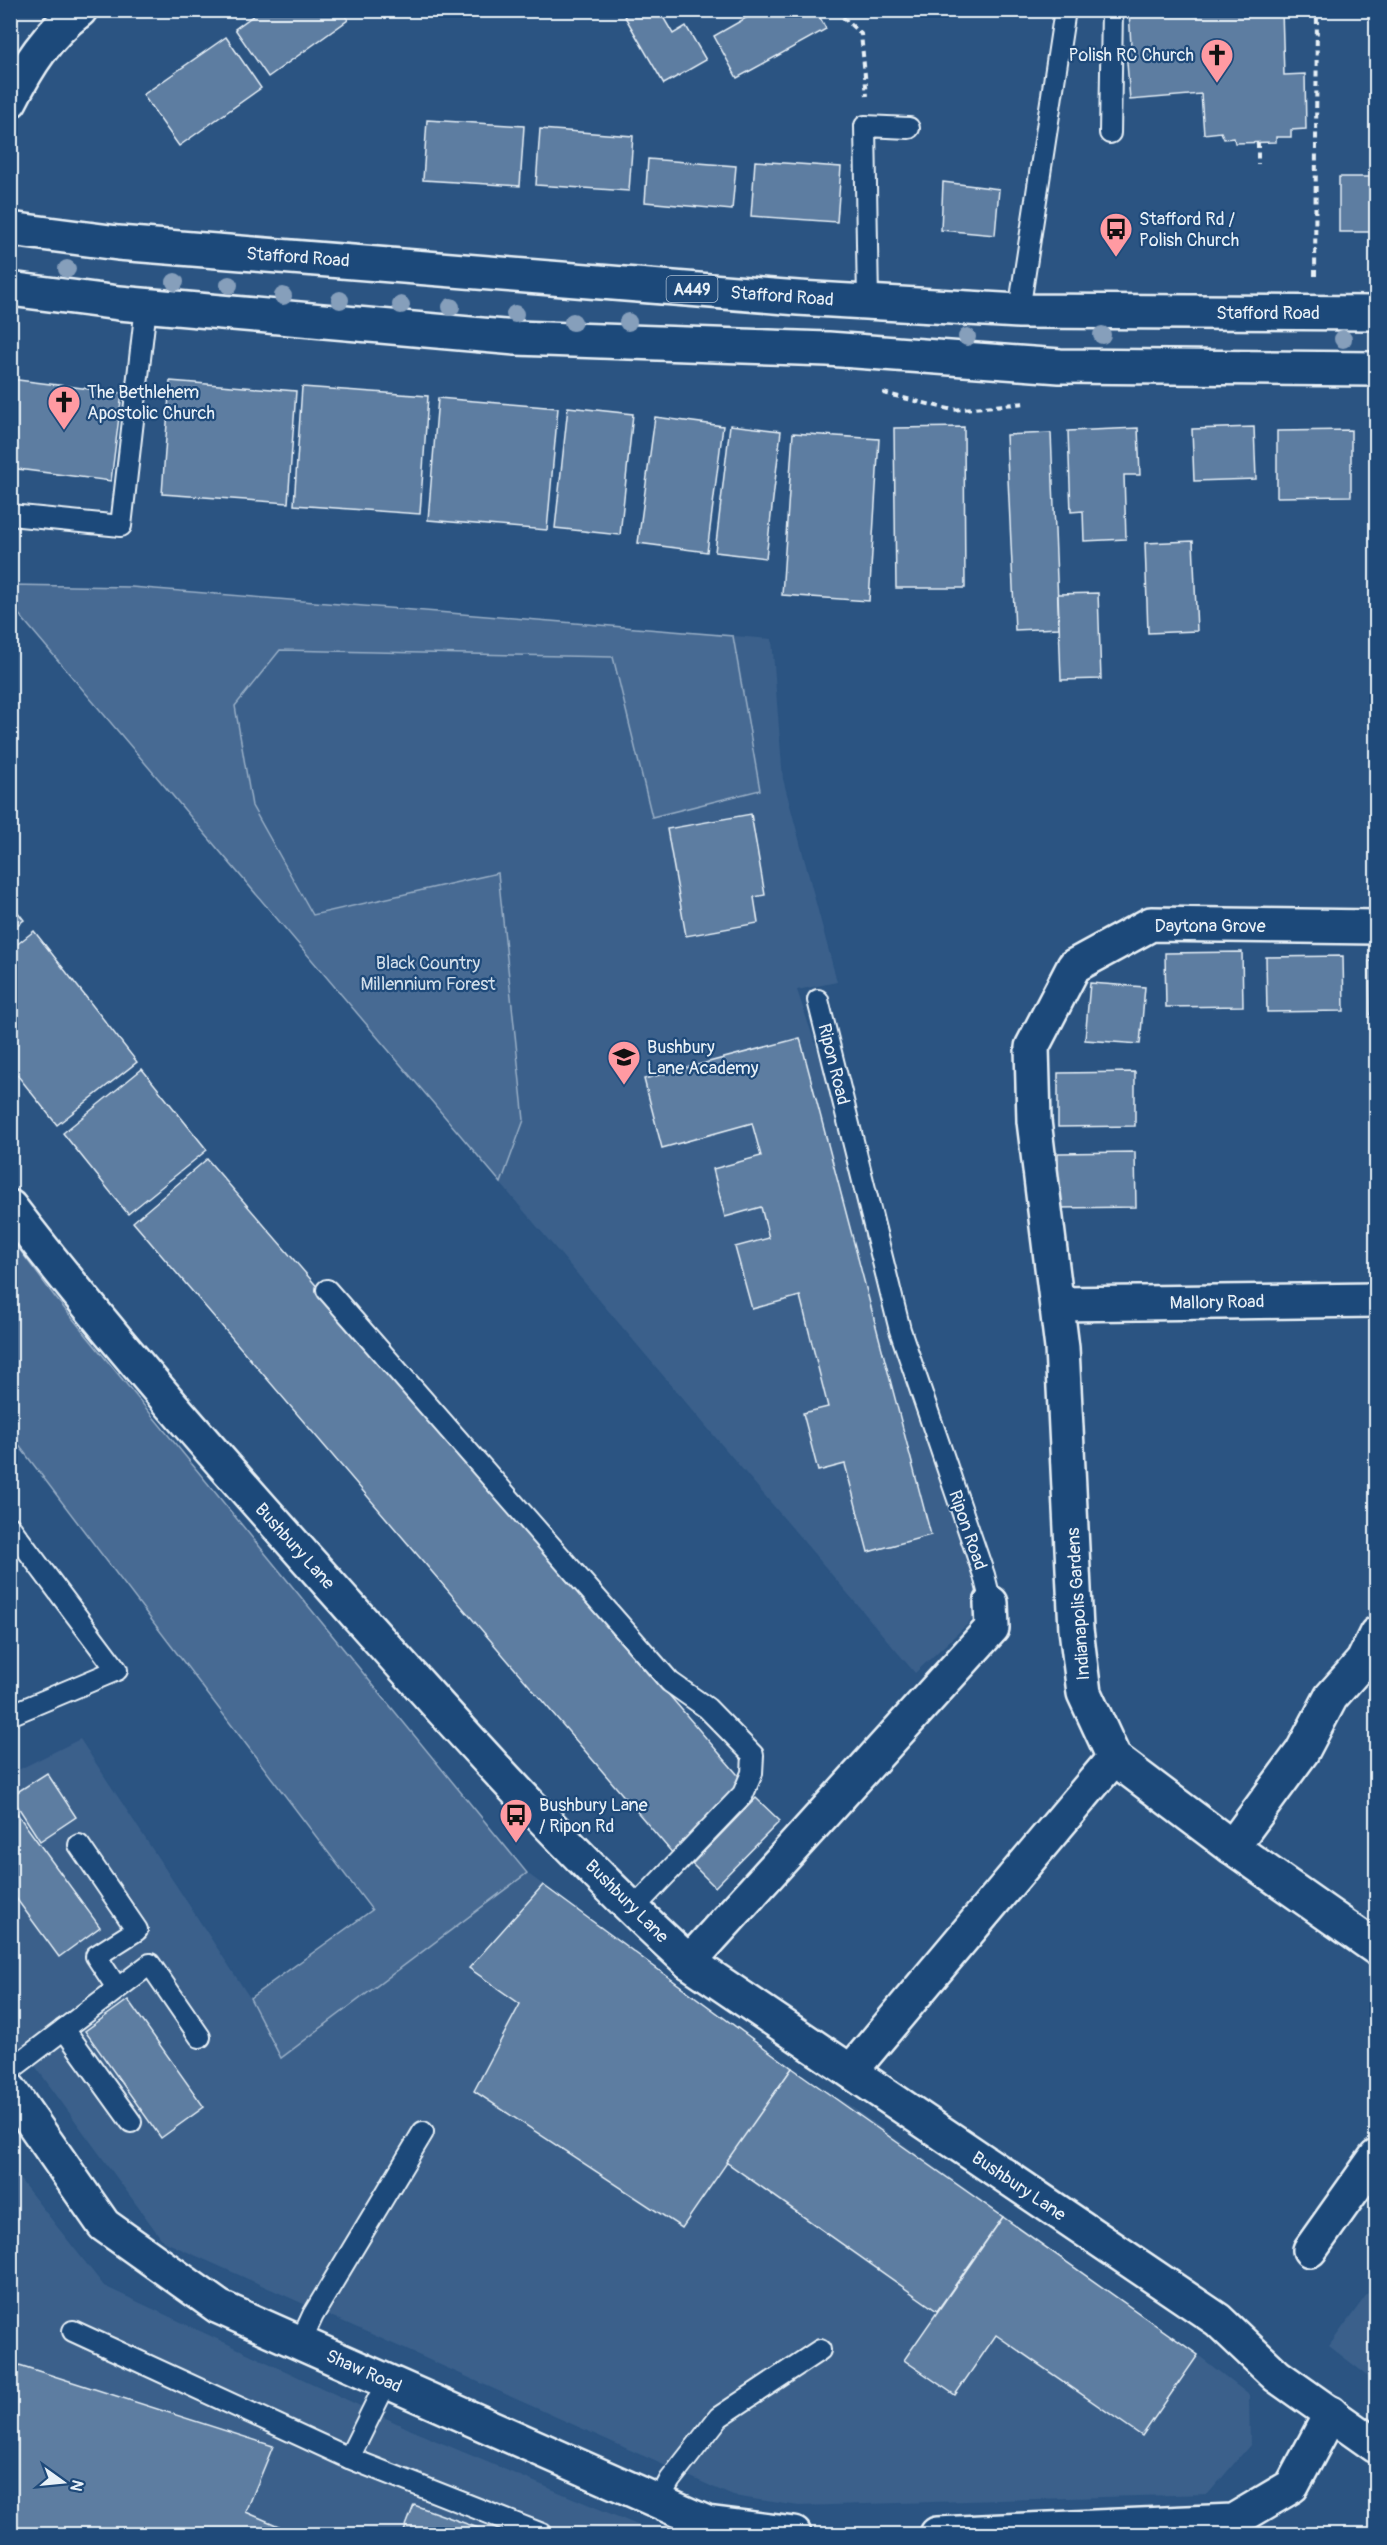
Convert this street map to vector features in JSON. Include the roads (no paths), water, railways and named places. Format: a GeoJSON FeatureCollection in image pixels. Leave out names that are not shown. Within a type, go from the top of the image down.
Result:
{"type":"FeatureCollection","features":[{"type":"Feature","properties":{"kind":"main road"},"geometry":{"type":"LineString","coordinates":[[10,101],[29,63],[62,24],[80,10]]}},
{"type":"Feature","properties":{"kind":"main road","name":"Stafford Road"},"geometry":{"type":"LineString","coordinates":[[10,228],[118,243],[868,302],[1019,311],[1377,313]]}},
{"type":"Feature","properties":{"kind":"main road"},"geometry":{"type":"LineString","coordinates":[[10,289],[146,306],[516,338],[828,349],[1060,366],[1377,369]]}},
{"type":"Feature","properties":{"kind":"main road","name":"Daytona Grove"},"geometry":{"type":"LineString","coordinates":[[1053,1263],[1034,1121],[1032,1047],[1074,966],[1151,924],[1377,927]]}},
{"type":"Feature","properties":{"kind":"main road","name":"Bushbury Lane"},"geometry":{"type":"LineString","coordinates":[[10,1207],[62,1275],[236,1480],[451,1720],[633,1909],[689,1962],[1218,2320],[1277,2376],[1377,2446]]}},
{"type":"Feature","properties":{"kind":"main road","name":"Indianapolis Gardens"},"geometry":{"type":"LineString","coordinates":[[1053,1263],[1062,1348],[1076,1629],[1084,1693],[1114,1758],[1232,1848],[1377,1948]]}},
{"type":"Feature","properties":{"kind":"main road","name":"Mallory Road"},"geometry":{"type":"LineString","coordinates":[[1058,1304],[1377,1300]]}},
{"type":"Feature","properties":{"kind":"main road","name":"Ripon Road"},"geometry":{"type":"LineString","coordinates":[[689,1962],[992,1628],[990,1603]]}},
{"type":"Feature","properties":{"kind":"main road"},"geometry":{"type":"LineString","coordinates":[[1232,1848],[1302,1752],[1330,1697],[1364,1661],[1377,1634]]}},
{"type":"Feature","properties":{"kind":"main road"},"geometry":{"type":"LineString","coordinates":[[851,2071],[1114,1758]]}},
{"type":"Feature","properties":{"kind":"main road","name":"Shaw Road"},"geometry":{"type":"LineString","coordinates":[[10,2090],[104,2225],[219,2307],[706,2523],[794,2535]]}},
{"type":"Feature","properties":{"kind":"main road"},"geometry":{"type":"LineString","coordinates":[[1310,2250],[1377,2157]]}},
{"type":"Feature","properties":{"kind":"main road"},"geometry":{"type":"LineString","coordinates":[[937,2535],[1233,2521],[1292,2486],[1331,2413]]}},
{"type":"Feature","properties":{"kind":"lane"},"geometry":{"type":"LineString","coordinates":[[1019,311],[1065,10]]}},
{"type":"Feature","properties":{"kind":"lane"},"geometry":{"type":"LineString","coordinates":[[1110,133],[1112,10]]}},
{"type":"Feature","properties":{"kind":"lane"},"geometry":{"type":"LineString","coordinates":[[868,302],[865,126],[909,128]]}},
{"type":"Feature","properties":{"kind":"lane"},"geometry":{"type":"LineString","coordinates":[[10,515],[121,526],[146,306]]}},
{"type":"Feature","properties":{"kind":"lane","name":"Ripon Road"},"geometry":{"type":"LineString","coordinates":[[818,1000],[900,1330],[984,1575],[990,1603]]}},
{"type":"Feature","properties":{"kind":"lane"},"geometry":{"type":"LineString","coordinates":[[327,1290],[670,1682],[708,1708],[753,1755],[752,1773],[743,1794],[633,1909]]}},
{"type":"Feature","properties":{"kind":"lane"},"geometry":{"type":"LineString","coordinates":[[10,1527],[117,1670],[10,1715]]}},
{"type":"Feature","properties":{"kind":"lane"},"geometry":{"type":"LineString","coordinates":[[79,1845],[137,1930],[96,1956],[117,1988]]}},
{"type":"Feature","properties":{"kind":"lane"},"geometry":{"type":"LineString","coordinates":[[10,2070],[150,1964],[200,2037]]}},
{"type":"Feature","properties":{"kind":"lane"},"geometry":{"type":"LineString","coordinates":[[64,2029],[131,2122]]}},
{"type":"Feature","properties":{"kind":"lane"},"geometry":{"type":"LineString","coordinates":[[300,2343],[313,2315],[423,2132]]}},
{"type":"Feature","properties":{"kind":"lane"},"geometry":{"type":"LineString","coordinates":[[73,2331],[349,2458],[542,2535]]}},
{"type":"Feature","properties":{"kind":"lane"},"geometry":{"type":"LineString","coordinates":[[658,2502],[670,2480],[719,2416],[820,2350]]}},
{"type":"Feature","properties":{"kind":"lane"},"geometry":{"type":"LineString","coordinates":[[349,2458],[387,2382]]}},
{"type":"Feature","properties":{"kind":"place","name":"Polish RC Church"},"geometry":{"type":"Point","coordinates":[1217,84]}},
{"type":"Feature","properties":{"kind":"place","name":"Stafford Rd / Polish Church"},"geometry":{"type":"Point","coordinates":[1116,258]}},
{"type":"Feature","properties":{"kind":"place","name":"The Bethlehem Apostolic Church"},"geometry":{"type":"Point","coordinates":[64,431]}},
{"type":"Feature","properties":{"kind":"place","name":"Bushbury Lane Academy"},"geometry":{"type":"Point","coordinates":[624,1086]}},
{"type":"Feature","properties":{"kind":"place","name":"Bushbury Lane / Ripon Rd"},"geometry":{"type":"Point","coordinates":[516,1844]}},
{"type":"Feature","properties":{"kind":"park label","name":"Black Country Millennium Forest"},"geometry":{"type":"Point","coordinates":[428,973]}}]}
